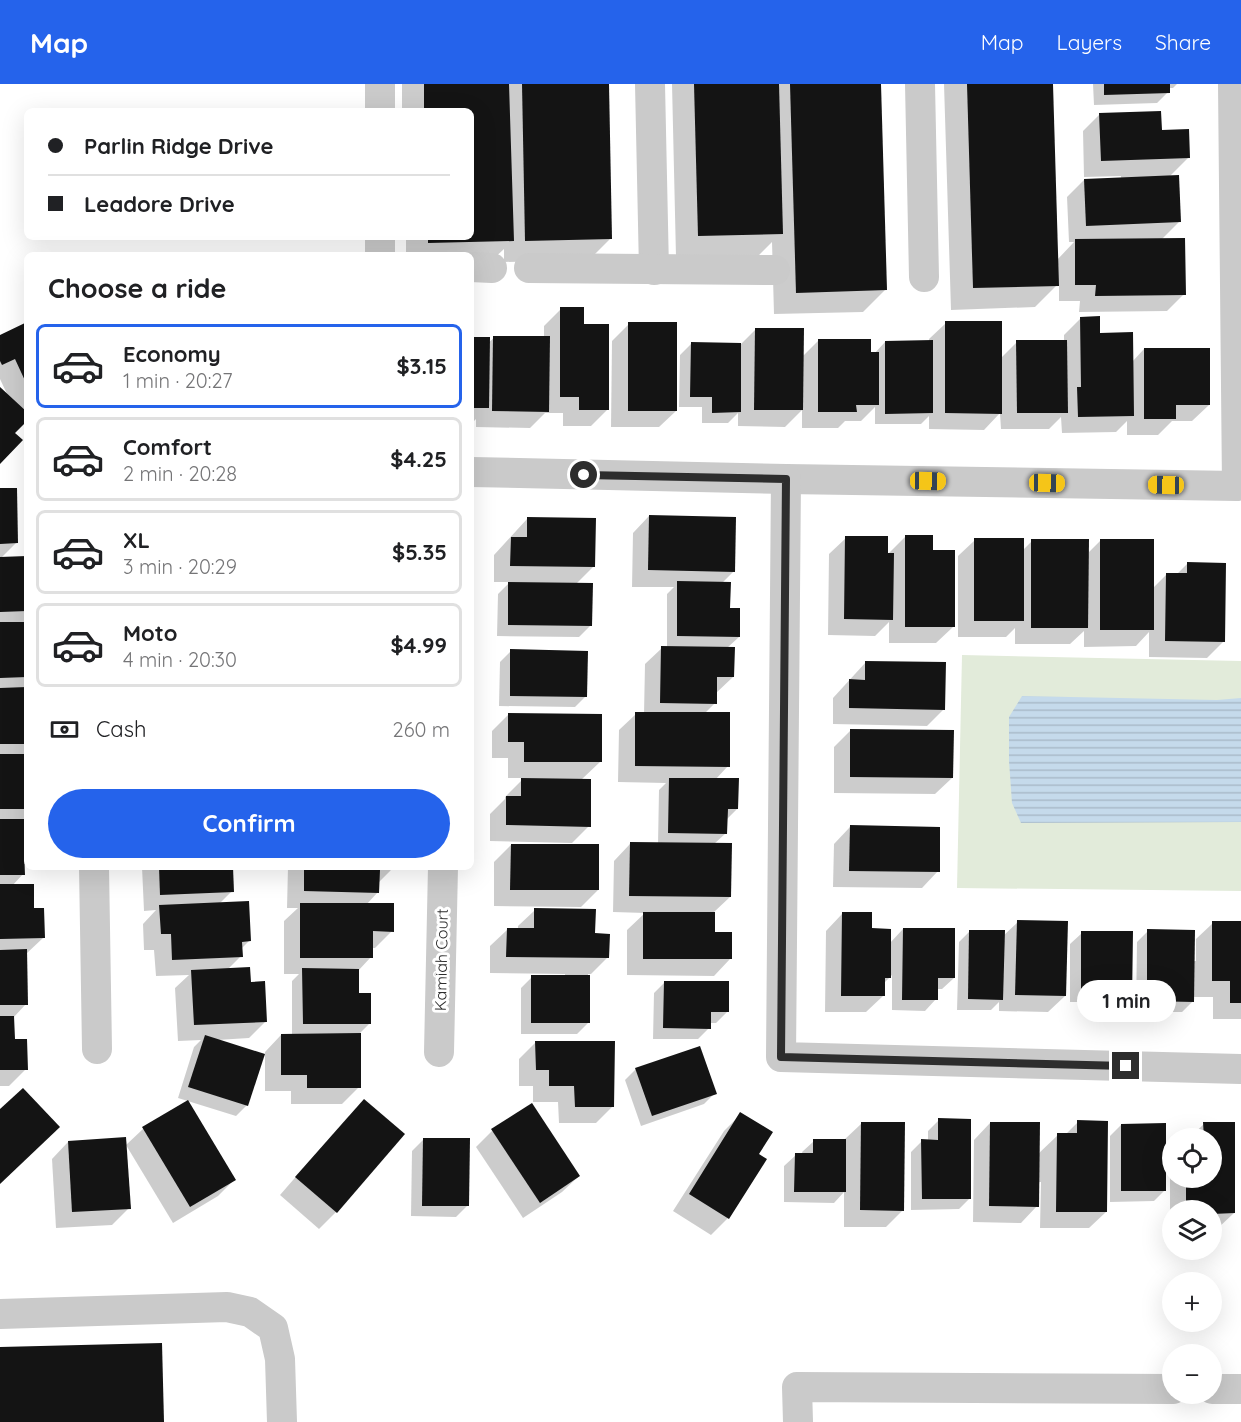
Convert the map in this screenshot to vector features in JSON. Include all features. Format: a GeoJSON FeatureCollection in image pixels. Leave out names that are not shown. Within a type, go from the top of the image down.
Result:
{"type":"FeatureCollection","features":[{"type":"Feature","properties":{"kind":"street"},"geometry":{"type":"LineString","coordinates":[[380,84],[380,108]]}},
{"type":"Feature","properties":{"kind":"street"},"geometry":{"type":"LineString","coordinates":[[650,84],[654,270]]}},
{"type":"Feature","properties":{"kind":"street"},"geometry":{"type":"LineString","coordinates":[[920,84],[924,277]]}},
{"type":"Feature","properties":{"kind":"street"},"geometry":{"type":"LineString","coordinates":[[474,472],[1237,486],[1233,84]]}},
{"type":"Feature","properties":{"kind":"street"},"geometry":{"type":"LineString","coordinates":[[529,268],[775,270]]}},
{"type":"Feature","properties":{"kind":"street"},"geometry":{"type":"LineString","coordinates":[[786,479],[781,1057],[1241,1069]]}},
{"type":"Feature","properties":{"kind":"street"},"geometry":{"type":"LineString","coordinates":[[94,870],[97,1049]]}},
{"type":"Feature","properties":{"kind":"street","name":"Kamiah Court"},"geometry":{"type":"LineString","coordinates":[[439,1052],[443,870]]}},
{"type":"Feature","properties":{"kind":"street"},"geometry":{"type":"LineString","coordinates":[[0,1314],[227,1307],[250,1312],[273,1328],[280,1359],[282,1422]]}},
{"type":"Feature","properties":{"kind":"street"},"geometry":{"type":"LineString","coordinates":[[798,1422],[797,1387],[1162,1389]]}},
{"type":"Feature","properties":{"kind":"street"},"geometry":{"type":"LineString","coordinates":[[1222,1389],[1241,1389]]}},
{"type":"Feature","properties":{"kind":"green space"},"geometry":{"type":"Polygon","coordinates":[[[962,655],[1241,661],[1241,891],[957,888],[962,655]]]}},
{"type":"Feature","properties":{"kind":"water"},"geometry":{"type":"Polygon","coordinates":[[[1022,696],[1217,700],[1241,698],[1241,822],[1021,823],[1012,803],[1009,717],[1022,696]]]}},
{"type":"Feature","properties":{"kind":"building"},"geometry":{"type":"Polygon","coordinates":[[[424,84],[509,84],[514,241],[428,243],[428,240],[474,240],[474,108],[424,108],[424,84]]]}},
{"type":"Feature","properties":{"kind":"building"},"geometry":{"type":"Polygon","coordinates":[[[522,84],[609,84],[612,239],[525,241],[522,84]]]}},
{"type":"Feature","properties":{"kind":"building"},"geometry":{"type":"Polygon","coordinates":[[[694,84],[779,84],[783,234],[698,236],[694,84]]]}},
{"type":"Feature","properties":{"kind":"building"},"geometry":{"type":"Polygon","coordinates":[[[790,84],[881,84],[887,290],[796,293],[790,84]]]}},
{"type":"Feature","properties":{"kind":"building"},"geometry":{"type":"Polygon","coordinates":[[[967,84],[1053,84],[1059,286],[973,288],[967,84]]]}},
{"type":"Feature","properties":{"kind":"building"},"geometry":{"type":"Polygon","coordinates":[[[1104,84],[1170,84],[1170,93],[1104,95],[1104,84]]]}},
{"type":"Feature","properties":{"kind":"building"},"geometry":{"type":"Polygon","coordinates":[[[1161,111],[1162,130],[1189,129],[1190,158],[1101,161],[1099,113],[1161,111]]]}},
{"type":"Feature","properties":{"kind":"building"},"geometry":{"type":"Polygon","coordinates":[[[1179,175],[1181,222],[1086,226],[1084,179],[1179,175]]]}},
{"type":"Feature","properties":{"kind":"building"},"geometry":{"type":"Polygon","coordinates":[[[1185,238],[1186,295],[1095,296],[1096,285],[1075,285],[1075,239],[1185,238]]]}},
{"type":"Feature","properties":{"kind":"building"},"geometry":{"type":"Polygon","coordinates":[[[560,307],[584,307],[584,324],[609,324],[609,410],[579,410],[579,397],[560,397],[560,307]]]}},
{"type":"Feature","properties":{"kind":"building"},"geometry":{"type":"Polygon","coordinates":[[[1100,316],[1100,333],[1133,332],[1134,416],[1078,417],[1077,387],[1081,387],[1080,317],[1100,316]]]}},
{"type":"Feature","properties":{"kind":"building"},"geometry":{"type":"Polygon","coordinates":[[[945,321],[1002,321],[1002,414],[945,413],[945,321]]]}},
{"type":"Feature","properties":{"kind":"building"},"geometry":{"type":"Polygon","coordinates":[[[628,322],[677,322],[677,411],[628,411],[628,322]]]}},
{"type":"Feature","properties":{"kind":"building"},"geometry":{"type":"Polygon","coordinates":[[[24,323],[24,378],[15,359],[2,365],[0,335],[24,323]]]}},
{"type":"Feature","properties":{"kind":"building"},"geometry":{"type":"Polygon","coordinates":[[[755,328],[804,328],[803,410],[754,410],[755,328]]]}},
{"type":"Feature","properties":{"kind":"building"},"geometry":{"type":"Polygon","coordinates":[[[493,336],[550,336],[549,412],[492,411],[493,336]]]}},
{"type":"Feature","properties":{"kind":"building"},"geometry":{"type":"Polygon","coordinates":[[[474,337],[490,337],[489,408],[474,408],[474,337]]]}},
{"type":"Feature","properties":{"kind":"building"},"geometry":{"type":"Polygon","coordinates":[[[818,339],[871,339],[871,352],[879,352],[879,405],[856,405],[857,412],[818,412],[818,339]]]}},
{"type":"Feature","properties":{"kind":"building"},"geometry":{"type":"Polygon","coordinates":[[[933,340],[933,413],[885,414],[885,341],[933,340]]]}},
{"type":"Feature","properties":{"kind":"building"},"geometry":{"type":"Polygon","coordinates":[[[1016,340],[1067,340],[1068,413],[1017,413],[1016,340]]]}},
{"type":"Feature","properties":{"kind":"building"},"geometry":{"type":"Polygon","coordinates":[[[691,342],[741,343],[741,412],[712,413],[712,397],[690,397],[691,342]]]}},
{"type":"Feature","properties":{"kind":"building"},"geometry":{"type":"Polygon","coordinates":[[[1144,348],[1210,348],[1210,405],[1176,405],[1176,419],[1144,419],[1144,348]]]}},
{"type":"Feature","properties":{"kind":"building"},"geometry":{"type":"Polygon","coordinates":[[[0,387],[24,409],[24,424],[15,433],[23,440],[0,464],[0,387]]]}},
{"type":"Feature","properties":{"kind":"building"},"geometry":{"type":"Polygon","coordinates":[[[0,488],[17,488],[18,543],[0,544],[0,488]]]}},
{"type":"Feature","properties":{"kind":"building"},"geometry":{"type":"Polygon","coordinates":[[[649,515],[736,517],[735,572],[648,570],[649,515]]]}},
{"type":"Feature","properties":{"kind":"building"},"geometry":{"type":"Polygon","coordinates":[[[527,517],[596,518],[595,567],[510,566],[511,537],[527,537],[527,517]]]}},
{"type":"Feature","properties":{"kind":"building"},"geometry":{"type":"Polygon","coordinates":[[[905,535],[933,535],[933,550],[955,550],[955,627],[905,627],[905,535]]]}},
{"type":"Feature","properties":{"kind":"building"},"geometry":{"type":"Polygon","coordinates":[[[845,536],[888,536],[888,553],[894,553],[893,620],[844,619],[845,536]]]}},
{"type":"Feature","properties":{"kind":"building"},"geometry":{"type":"Polygon","coordinates":[[[974,538],[1024,538],[1024,621],[974,621],[974,538]]]}},
{"type":"Feature","properties":{"kind":"building"},"geometry":{"type":"Polygon","coordinates":[[[1031,539],[1089,539],[1088,628],[1031,628],[1031,539]]]}},
{"type":"Feature","properties":{"kind":"building"},"geometry":{"type":"Polygon","coordinates":[[[1100,539],[1154,539],[1154,630],[1100,630],[1100,539]]]}},
{"type":"Feature","properties":{"kind":"building"},"geometry":{"type":"Polygon","coordinates":[[[24,556],[24,611],[0,612],[0,557],[24,556]]]}},
{"type":"Feature","properties":{"kind":"building"},"geometry":{"type":"Polygon","coordinates":[[[1187,562],[1226,563],[1225,642],[1165,641],[1166,573],[1187,573],[1187,562]]]}},
{"type":"Feature","properties":{"kind":"building"},"geometry":{"type":"Polygon","coordinates":[[[677,581],[731,582],[730,608],[740,608],[740,637],[677,636],[677,581]]]}},
{"type":"Feature","properties":{"kind":"building"},"geometry":{"type":"Polygon","coordinates":[[[508,582],[593,583],[592,626],[508,625],[508,582]]]}},
{"type":"Feature","properties":{"kind":"building"},"geometry":{"type":"Polygon","coordinates":[[[0,622],[24,622],[24,677],[0,678],[0,622]]]}},
{"type":"Feature","properties":{"kind":"building"},"geometry":{"type":"Polygon","coordinates":[[[661,646],[735,647],[734,677],[717,677],[717,704],[660,703],[661,646]]]}},
{"type":"Feature","properties":{"kind":"building"},"geometry":{"type":"Polygon","coordinates":[[[510,649],[588,651],[587,697],[510,696],[510,649]]]}},
{"type":"Feature","properties":{"kind":"building"},"geometry":{"type":"Polygon","coordinates":[[[865,661],[946,662],[945,710],[849,708],[849,679],[865,680],[865,661]]]}},
{"type":"Feature","properties":{"kind":"building"},"geometry":{"type":"Polygon","coordinates":[[[24,687],[24,744],[0,744],[0,688],[24,687]]]}},
{"type":"Feature","properties":{"kind":"building"},"geometry":{"type":"Polygon","coordinates":[[[635,712],[730,712],[730,767],[635,766],[635,712]]]}},
{"type":"Feature","properties":{"kind":"building"},"geometry":{"type":"Polygon","coordinates":[[[508,713],[602,714],[602,762],[524,762],[524,742],[508,742],[508,713]]]}},
{"type":"Feature","properties":{"kind":"building"},"geometry":{"type":"Polygon","coordinates":[[[850,729],[954,730],[953,778],[850,777],[850,729]]]}},
{"type":"Feature","properties":{"kind":"building"},"geometry":{"type":"Polygon","coordinates":[[[0,754],[24,754],[24,809],[0,809],[0,754]]]}},
{"type":"Feature","properties":{"kind":"building"},"geometry":{"type":"Polygon","coordinates":[[[521,778],[591,779],[591,827],[506,825],[506,796],[521,796],[521,778]]]}},
{"type":"Feature","properties":{"kind":"building"},"geometry":{"type":"Polygon","coordinates":[[[669,778],[739,778],[738,809],[728,809],[727,834],[668,833],[669,778]]]}},
{"type":"Feature","properties":{"kind":"building"},"geometry":{"type":"Polygon","coordinates":[[[0,819],[24,819],[25,875],[0,875],[0,819]]]}},
{"type":"Feature","properties":{"kind":"building"},"geometry":{"type":"Polygon","coordinates":[[[850,825],[940,827],[940,872],[849,871],[850,825]]]}},
{"type":"Feature","properties":{"kind":"building"},"geometry":{"type":"Polygon","coordinates":[[[630,842],[732,843],[731,897],[629,896],[630,842]]]}},
{"type":"Feature","properties":{"kind":"building"},"geometry":{"type":"Polygon","coordinates":[[[511,844],[599,844],[599,890],[510,890],[511,844]]]}},
{"type":"Feature","properties":{"kind":"building"},"geometry":{"type":"Polygon","coordinates":[[[159,870],[233,870],[234,892],[160,895],[159,870]]]}},
{"type":"Feature","properties":{"kind":"building"},"geometry":{"type":"Polygon","coordinates":[[[304,870],[380,870],[379,893],[304,891],[304,870]]]}},
{"type":"Feature","properties":{"kind":"building"},"geometry":{"type":"Polygon","coordinates":[[[0,884],[34,884],[34,908],[44,908],[45,938],[0,939],[0,884]]]}},
{"type":"Feature","properties":{"kind":"building"},"geometry":{"type":"Polygon","coordinates":[[[249,901],[251,941],[242,942],[243,957],[172,960],[171,934],[161,934],[159,905],[249,901]]]}},
{"type":"Feature","properties":{"kind":"building"},"geometry":{"type":"Polygon","coordinates":[[[300,903],[394,903],[394,932],[373,931],[373,958],[300,958],[300,903]]]}},
{"type":"Feature","properties":{"kind":"building"},"geometry":{"type":"Polygon","coordinates":[[[534,908],[596,909],[595,933],[610,934],[609,958],[506,957],[507,928],[534,928],[534,908]]]}},
{"type":"Feature","properties":{"kind":"building"},"geometry":{"type":"Polygon","coordinates":[[[643,912],[715,912],[715,932],[732,932],[732,959],[643,959],[643,912]]]}},
{"type":"Feature","properties":{"kind":"building"},"geometry":{"type":"Polygon","coordinates":[[[842,912],[872,912],[872,928],[891,929],[891,978],[885,978],[885,996],[841,996],[842,912]]]}},
{"type":"Feature","properties":{"kind":"building"},"geometry":{"type":"Polygon","coordinates":[[[1017,920],[1068,921],[1066,996],[1015,995],[1017,920]]]}},
{"type":"Feature","properties":{"kind":"building"},"geometry":{"type":"Polygon","coordinates":[[[1212,921],[1241,921],[1241,1003],[1230,1003],[1230,981],[1212,981],[1212,921]]]}},
{"type":"Feature","properties":{"kind":"building"},"geometry":{"type":"Polygon","coordinates":[[[903,928],[955,928],[955,978],[938,978],[938,1000],[902,1000],[903,928]]]}},
{"type":"Feature","properties":{"kind":"building"},"geometry":{"type":"Polygon","coordinates":[[[1147,929],[1195,930],[1194,1002],[1147,1001],[1147,929]]]}},
{"type":"Feature","properties":{"kind":"building"},"geometry":{"type":"Polygon","coordinates":[[[969,930],[1005,930],[1003,1000],[968,999],[969,930]]]}},
{"type":"Feature","properties":{"kind":"building"},"geometry":{"type":"Polygon","coordinates":[[[1081,931],[1133,931],[1132,1002],[1104,1002],[1103,992],[1081,992],[1081,931]]]}},
{"type":"Feature","properties":{"kind":"building"},"geometry":{"type":"Polygon","coordinates":[[[27,949],[28,1005],[0,1005],[0,950],[27,949]]]}},
{"type":"Feature","properties":{"kind":"building"},"geometry":{"type":"Polygon","coordinates":[[[250,967],[251,982],[265,981],[267,1022],[194,1025],[191,970],[250,967]]]}},
{"type":"Feature","properties":{"kind":"building"},"geometry":{"type":"Polygon","coordinates":[[[302,968],[359,969],[359,993],[371,993],[371,1024],[303,1024],[302,968]]]}},
{"type":"Feature","properties":{"kind":"building"},"geometry":{"type":"Polygon","coordinates":[[[531,975],[590,975],[590,1023],[531,1023],[531,975]]]}},
{"type":"Feature","properties":{"kind":"building"},"geometry":{"type":"Polygon","coordinates":[[[664,981],[729,981],[729,1012],[711,1012],[711,1029],[663,1028],[664,981]]]}},
{"type":"Feature","properties":{"kind":"building"},"geometry":{"type":"Polygon","coordinates":[[[0,1016],[14,1016],[15,1039],[27,1039],[28,1070],[0,1070],[0,1016]]]}},
{"type":"Feature","properties":{"kind":"building"},"geometry":{"type":"Polygon","coordinates":[[[361,1033],[361,1088],[307,1088],[307,1075],[281,1075],[281,1034],[361,1033]]]}},
{"type":"Feature","properties":{"kind":"building"},"geometry":{"type":"Polygon","coordinates":[[[205,1035],[265,1054],[248,1106],[188,1087],[205,1035]]]}},
{"type":"Feature","properties":{"kind":"building"},"geometry":{"type":"Polygon","coordinates":[[[535,1041],[615,1041],[614,1107],[575,1107],[574,1086],[549,1086],[549,1070],[536,1070],[535,1041]]]}},
{"type":"Feature","properties":{"kind":"building"},"geometry":{"type":"Polygon","coordinates":[[[700,1046],[717,1094],[652,1116],[635,1068],[700,1046]]]}},
{"type":"Feature","properties":{"kind":"building"},"geometry":{"type":"Polygon","coordinates":[[[23,1088],[60,1127],[0,1184],[0,1109],[23,1088]]]}},
{"type":"Feature","properties":{"kind":"building"},"geometry":{"type":"Polygon","coordinates":[[[364,1099],[405,1134],[337,1213],[295,1177],[364,1099]]]}},
{"type":"Feature","properties":{"kind":"building"},"geometry":{"type":"Polygon","coordinates":[[[188,1100],[236,1180],[190,1207],[142,1127],[188,1100]]]}},
{"type":"Feature","properties":{"kind":"building"},"geometry":{"type":"Polygon","coordinates":[[[532,1103],[580,1176],[540,1203],[491,1129],[532,1103]]]}},
{"type":"Feature","properties":{"kind":"building"},"geometry":{"type":"Polygon","coordinates":[[[740,1112],[773,1132],[759,1154],[767,1159],[729,1219],[689,1194],[740,1112]]]}},
{"type":"Feature","properties":{"kind":"building"},"geometry":{"type":"Polygon","coordinates":[[[938,1118],[971,1119],[971,1199],[922,1199],[921,1139],[938,1140],[938,1118]]]}},
{"type":"Feature","properties":{"kind":"building"},"geometry":{"type":"Polygon","coordinates":[[[1077,1120],[1108,1121],[1107,1212],[1056,1212],[1057,1133],[1077,1133],[1077,1120]]]}},
{"type":"Feature","properties":{"kind":"building"},"geometry":{"type":"Polygon","coordinates":[[[861,1122],[905,1122],[904,1211],[860,1210],[861,1122]]]}},
{"type":"Feature","properties":{"kind":"building"},"geometry":{"type":"Polygon","coordinates":[[[990,1122],[1040,1122],[1039,1207],[989,1206],[990,1122]]]}},
{"type":"Feature","properties":{"kind":"building"},"geometry":{"type":"Polygon","coordinates":[[[1203,1122],[1235,1122],[1235,1213],[1222,1214],[1222,1200],[1186,1200],[1186,1188],[1222,1188],[1222,1128],[1203,1128],[1203,1122]]]}},
{"type":"Feature","properties":{"kind":"building"},"geometry":{"type":"Polygon","coordinates":[[[1166,1123],[1166,1128],[1162,1128],[1162,1188],[1166,1188],[1166,1191],[1121,1191],[1121,1124],[1166,1123]]]}},
{"type":"Feature","properties":{"kind":"building"},"geometry":{"type":"Polygon","coordinates":[[[126,1137],[131,1209],[72,1212],[68,1141],[126,1137]]]}},
{"type":"Feature","properties":{"kind":"building"},"geometry":{"type":"Polygon","coordinates":[[[423,1138],[470,1138],[469,1206],[422,1206],[423,1138]]]}},
{"type":"Feature","properties":{"kind":"building"},"geometry":{"type":"Polygon","coordinates":[[[813,1139],[846,1139],[846,1192],[794,1192],[795,1153],[813,1153],[813,1139]]]}},
{"type":"Feature","properties":{"kind":"building"},"geometry":{"type":"Polygon","coordinates":[[[162,1343],[164,1422],[0,1422],[0,1347],[162,1343]]]}},
{"type":"Feature","properties":{"kind":"route"},"geometry":{"type":"LineString","coordinates":[[584,475],[786,479],[781,1057],[1126,1066]]}}]}
